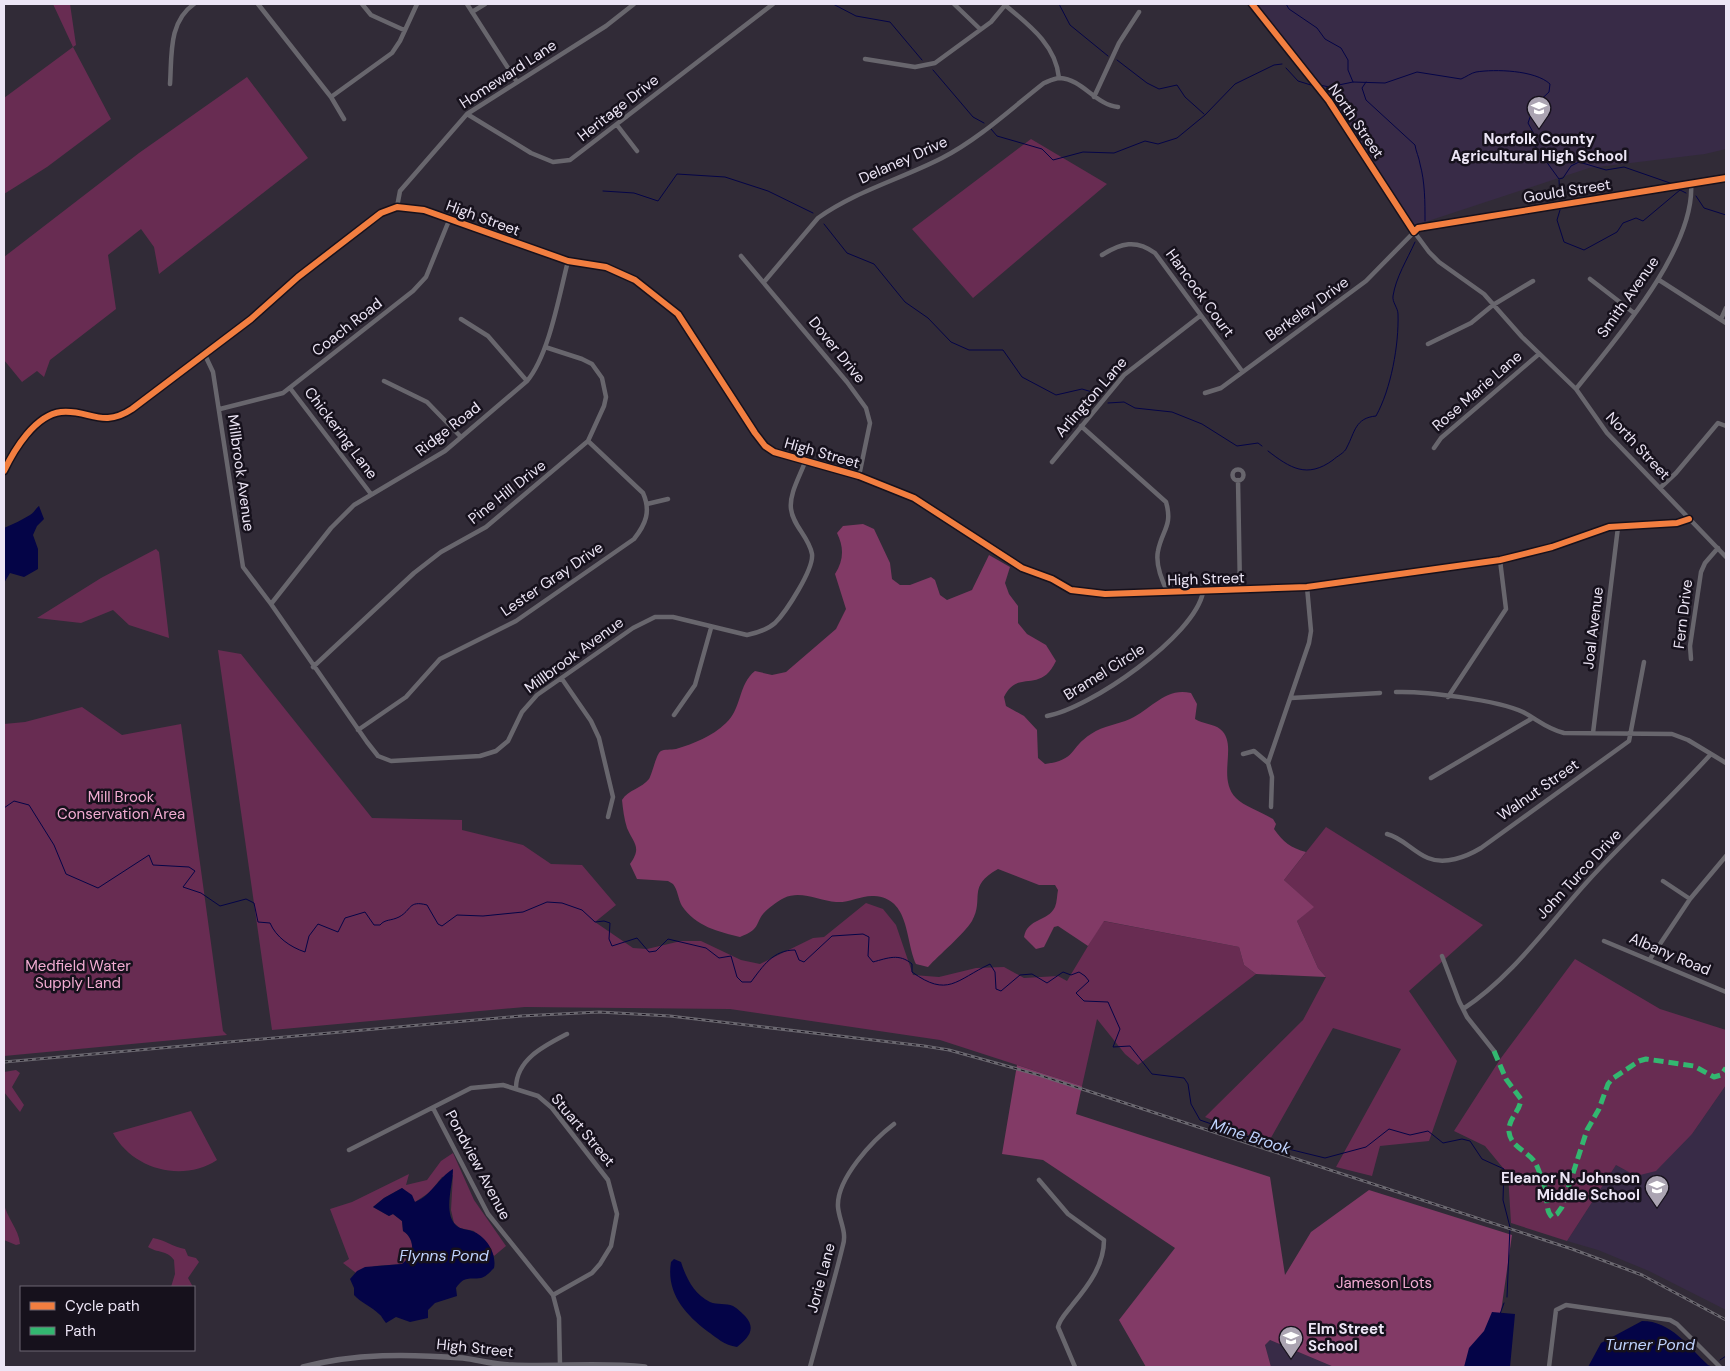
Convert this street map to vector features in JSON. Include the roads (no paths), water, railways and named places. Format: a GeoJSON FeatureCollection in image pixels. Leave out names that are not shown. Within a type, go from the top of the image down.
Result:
{"type":"FeatureCollection","features":[{"type":"Feature","properties":{"kind":"main road","name":"High Street"},"geometry":{"type":"LineString","coordinates":[[303,1367],[343,1358],[393,1355],[464,1359],[498,1366],[598,1364],[645,1367]]}},
{"type":"Feature","properties":{"kind":"street"},"geometry":{"type":"LineString","coordinates":[[170,84],[174,33],[183,14],[194,4]]}},
{"type":"Feature","properties":{"kind":"street"},"geometry":{"type":"LineString","coordinates":[[258,4],[331,97],[344,119]]}},
{"type":"Feature","properties":{"kind":"street"},"geometry":{"type":"LineString","coordinates":[[362,4],[371,15],[404,30]]}},
{"type":"Feature","properties":{"kind":"street"},"geometry":{"type":"LineString","coordinates":[[331,97],[392,53],[400,41],[417,4]]}},
{"type":"Feature","properties":{"kind":"street"},"geometry":{"type":"LineString","coordinates":[[467,4],[517,82]]}},
{"type":"Feature","properties":{"kind":"street"},"geometry":{"type":"LineString","coordinates":[[472,12],[485,4]]}},
{"type":"Feature","properties":{"kind":"street","name":"Homeward Lane"},"geometry":{"type":"LineString","coordinates":[[396,206],[400,191],[467,114],[606,26],[634,4]]}},
{"type":"Feature","properties":{"kind":"street","name":"Heritage Drive"},"geometry":{"type":"LineString","coordinates":[[467,114],[532,153],[553,162],[570,160],[773,4]]}},
{"type":"Feature","properties":{"kind":"street"},"geometry":{"type":"LineString","coordinates":[[954,4],[980,29]]}},
{"type":"Feature","properties":{"kind":"street"},"geometry":{"type":"LineString","coordinates":[[865,59],[893,65],[925,66],[935,63],[991,22],[1005,4],[1050,49],[1058,64],[1059,78],[1077,85],[1109,106],[1118,107]]}},
{"type":"Feature","properties":{"kind":"street","name":"North Street"},"geometry":{"type":"LineString","coordinates":[[1252,4],[1329,101],[1414,232],[1439,262],[1471,284],[1538,354],[1576,389],[1607,433],[1726,556]]}},
{"type":"Feature","properties":{"kind":"street"},"geometry":{"type":"LineString","coordinates":[[1094,97],[1119,42],[1139,12]]}},
{"type":"Feature","properties":{"kind":"street","name":"Delaney Drive"},"geometry":{"type":"LineString","coordinates":[[764,282],[818,218],[829,210],[854,196],[920,168],[958,149],[1044,83],[1059,78]]}},
{"type":"Feature","properties":{"kind":"street"},"geometry":{"type":"LineString","coordinates":[[617,125],[637,150]]}},
{"type":"Feature","properties":{"kind":"street","name":"Gould Street"},"geometry":{"type":"LineString","coordinates":[[1414,232],[1418,228],[1480,217],[1726,178]]}},
{"type":"Feature","properties":{"kind":"street","name":"Smith Avenue"},"geometry":{"type":"LineString","coordinates":[[1576,389],[1659,280],[1685,224],[1691,201],[1691,184]]}},
{"type":"Feature","properties":{"kind":"street"},"geometry":{"type":"LineString","coordinates":[[4,471],[18,444],[49,416],[61,412],[113,418],[124,414],[205,355],[381,212],[396,206]]}},
{"type":"Feature","properties":{"kind":"street","name":"High Street"},"geometry":{"type":"LineString","coordinates":[[396,206],[424,210],[450,218],[476,230],[568,261],[606,268],[635,280],[667,304],[684,322],[765,446],[774,452],[859,476],[914,498],[965,529],[1013,564],[1071,590],[1105,594],[1307,587],[1500,560],[1552,547],[1597,530],[1618,526],[1677,523],[1689,519]]}},
{"type":"Feature","properties":{"kind":"street","name":"Coach Road"},"geometry":{"type":"LineString","coordinates":[[220,409],[276,396],[290,388],[420,284],[438,252],[450,218]]}},
{"type":"Feature","properties":{"kind":"street","name":"Berkeley Drive"},"geometry":{"type":"LineString","coordinates":[[1206,392],[1221,388],[1366,281],[1414,232]]}},
{"type":"Feature","properties":{"kind":"street","name":"Hancock Court"},"geometry":{"type":"LineString","coordinates":[[1102,255],[1118,245],[1129,243],[1147,247],[1155,253],[1242,372]]}},
{"type":"Feature","properties":{"kind":"street","name":"Dover Drive"},"geometry":{"type":"LineString","coordinates":[[741,256],[847,382],[866,408],[870,423],[859,476]]}},
{"type":"Feature","properties":{"kind":"street","name":"Ridge Road"},"geometry":{"type":"LineString","coordinates":[[271,604],[342,516],[371,494],[414,471],[445,451],[527,381],[536,371],[545,347],[568,261]]}},
{"type":"Feature","properties":{"kind":"street"},"geometry":{"type":"LineString","coordinates":[[1590,279],[1634,313]]}},
{"type":"Feature","properties":{"kind":"street"},"geometry":{"type":"LineString","coordinates":[[1428,344],[1471,323],[1493,305],[1533,280]]}},
{"type":"Feature","properties":{"kind":"street"},"geometry":{"type":"LineString","coordinates":[[1659,280],[1726,323]]}},
{"type":"Feature","properties":{"kind":"street"},"geometry":{"type":"LineString","coordinates":[[1721,319],[1726,308]]}},
{"type":"Feature","properties":{"kind":"street","name":"Arlington Lane"},"geometry":{"type":"LineString","coordinates":[[1052,462],[1124,375],[1200,316]]}},
{"type":"Feature","properties":{"kind":"street"},"geometry":{"type":"LineString","coordinates":[[461,319],[488,336],[527,381]]}},
{"type":"Feature","properties":{"kind":"street","name":"Pine Hill Drive"},"geometry":{"type":"LineString","coordinates":[[313,667],[414,573],[449,547],[486,526],[588,441],[604,406],[606,397],[602,378],[592,364],[545,347]]}},
{"type":"Feature","properties":{"kind":"street","name":"Rose Marie Lane"},"geometry":{"type":"LineString","coordinates":[[1434,448],[1441,438],[1538,354]]}},
{"type":"Feature","properties":{"kind":"street","name":"Millbrook Avenue"},"geometry":{"type":"LineString","coordinates":[[205,355],[213,372],[220,409],[243,567],[271,604],[373,751],[391,761],[417,761],[489,754],[496,751],[508,741],[529,703],[634,628],[655,617],[673,617],[711,628],[747,635],[766,630],[780,618],[809,571],[812,553],[792,517],[791,508],[792,496],[805,462]]}},
{"type":"Feature","properties":{"kind":"street"},"geometry":{"type":"LineString","coordinates":[[384,381],[427,402],[461,437]]}},
{"type":"Feature","properties":{"kind":"street","name":"Chickering Lane"},"geometry":{"type":"LineString","coordinates":[[290,388],[371,494]]}},
{"type":"Feature","properties":{"kind":"street"},"geometry":{"type":"LineString","coordinates":[[1660,488],[1685,463],[1718,423],[1726,426]]}},
{"type":"Feature","properties":{"kind":"street"},"geometry":{"type":"LineString","coordinates":[[1081,426],[1159,493],[1166,502],[1170,516],[1157,555],[1162,581],[1168,593]]}},
{"type":"Feature","properties":{"kind":"street"},"geometry":{"type":"LineString","coordinates":[[588,441],[636,486],[647,504],[668,499]]}},
{"type":"Feature","properties":{"kind":"street"},"geometry":{"type":"LineString","coordinates":[[1238,480],[1240,590]]}},
{"type":"Feature","properties":{"kind":"street","name":"Lester Gray Drive"},"geometry":{"type":"LineString","coordinates":[[358,730],[406,697],[440,659],[516,621],[634,539],[647,520],[647,504]]}},
{"type":"Feature","properties":{"kind":"street","name":"Joal Avenue"},"geometry":{"type":"LineString","coordinates":[[1593,733],[1618,526]]}},
{"type":"Feature","properties":{"kind":"street","name":"Fern Drive"},"geometry":{"type":"LineString","coordinates":[[1691,660],[1690,646],[1701,572],[1705,563],[1718,548]]}},
{"type":"Feature","properties":{"kind":"street"},"geometry":{"type":"LineString","coordinates":[[1448,697],[1506,609],[1500,560]]}},
{"type":"Feature","properties":{"kind":"street"},"geometry":{"type":"LineString","coordinates":[[1271,807],[1272,777],[1268,763],[1291,698],[1311,631],[1307,587]]}},
{"type":"Feature","properties":{"kind":"street","name":"Bramel Circle"},"geometry":{"type":"LineString","coordinates":[[1046,716],[1074,708],[1154,656],[1183,625],[1202,599],[1203,592]]}},
{"type":"Feature","properties":{"kind":"street"},"geometry":{"type":"LineString","coordinates":[[674,715],[694,685],[711,628]]}},
{"type":"Feature","properties":{"kind":"street"},"geometry":{"type":"LineString","coordinates":[[1632,733],[1644,662]]}},
{"type":"Feature","properties":{"kind":"street"},"geometry":{"type":"LineString","coordinates":[[562,679],[592,721],[599,738],[613,797],[608,817]]}},
{"type":"Feature","properties":{"kind":"street"},"geometry":{"type":"LineString","coordinates":[[1396,692],[1417,691],[1502,706],[1524,712],[1551,730],[1564,733],[1672,734],[1688,740],[1726,763]]}},
{"type":"Feature","properties":{"kind":"street"},"geometry":{"type":"LineString","coordinates":[[1291,698],[1380,693]]}},
{"type":"Feature","properties":{"kind":"street"},"geometry":{"type":"LineString","coordinates":[[1431,778],[1531,718]]}},
{"type":"Feature","properties":{"kind":"street","name":"Walnut Street"},"geometry":{"type":"LineString","coordinates":[[1387,834],[1400,839],[1428,858],[1438,860],[1466,857],[1628,742],[1632,733]]}},
{"type":"Feature","properties":{"kind":"street"},"geometry":{"type":"LineString","coordinates":[[1243,754],[1254,752],[1268,763]]}},
{"type":"Feature","properties":{"kind":"street","name":"John Turco Drive"},"geometry":{"type":"LineString","coordinates":[[1463,1010],[1482,997],[1498,981],[1588,882],[1711,754]]}},
{"type":"Feature","properties":{"kind":"street"},"geometry":{"type":"LineString","coordinates":[[1650,959],[1690,899],[1726,856]]}},
{"type":"Feature","properties":{"kind":"street"},"geometry":{"type":"LineString","coordinates":[[1663,881],[1690,899]]}},
{"type":"Feature","properties":{"kind":"street","name":"Albany Road"},"geometry":{"type":"LineString","coordinates":[[1604,941],[1726,991]]}},
{"type":"Feature","properties":{"kind":"street"},"geometry":{"type":"LineString","coordinates":[[1442,956],[1463,1010],[1494,1051]]}},
{"type":"Feature","properties":{"kind":"street"},"geometry":{"type":"LineString","coordinates":[[516,1087],[517,1073],[525,1062],[544,1046],[567,1034]]}},
{"type":"Feature","properties":{"kind":"street","name":"Stuart Street"},"geometry":{"type":"LineString","coordinates":[[349,1150],[471,1088],[497,1084],[516,1087],[538,1096],[552,1108],[608,1180],[615,1202],[616,1227],[607,1255],[592,1273],[553,1295]]}},
{"type":"Feature","properties":{"kind":"street","name":"Pondview Avenue"},"geometry":{"type":"LineString","coordinates":[[433,1108],[488,1214],[553,1295],[559,1318],[560,1365]]}},
{"type":"Feature","properties":{"kind":"street","name":"Jorie Lane"},"geometry":{"type":"LineString","coordinates":[[810,1367],[844,1243],[838,1207],[839,1193],[848,1175],[860,1158],[881,1134],[894,1124]]}},
{"type":"Feature","properties":{"kind":"street"},"geometry":{"type":"LineString","coordinates":[[1039,1180],[1068,1214],[1104,1240],[1101,1259],[1092,1278],[1062,1317],[1058,1327],[1075,1367]]}},
{"type":"Feature","properties":{"kind":"street"},"geometry":{"type":"LineString","coordinates":[[1549,1367],[1556,1310],[1561,1306],[1577,1306],[1670,1320],[1677,1324],[1720,1367]]}},
{"type":"Feature","properties":{"kind":"water"},"geometry":{"type":"Polygon","coordinates":[[[39,506],[44,519],[37,526],[33,535],[38,549],[38,569],[24,577],[10,573],[4,583],[4,528],[31,514],[39,506]]]}},
{"type":"Feature","properties":{"kind":"water","name":"Flynns Pond"},"geometry":{"type":"Polygon","coordinates":[[[453,1169],[449,1204],[451,1217],[458,1226],[477,1233],[486,1241],[494,1257],[494,1268],[483,1277],[462,1281],[456,1288],[457,1296],[435,1303],[428,1310],[428,1318],[410,1322],[396,1317],[386,1323],[380,1315],[354,1295],[354,1288],[350,1279],[357,1271],[365,1267],[402,1264],[412,1255],[412,1245],[410,1239],[403,1231],[402,1221],[393,1214],[389,1216],[373,1207],[402,1188],[412,1195],[415,1202],[426,1195],[453,1169]]]}},
{"type":"Feature","properties":{"kind":"water"},"geometry":{"type":"Polygon","coordinates":[[[674,1259],[681,1262],[688,1280],[699,1295],[710,1302],[733,1306],[749,1321],[750,1333],[737,1347],[717,1339],[684,1309],[671,1283],[671,1262],[674,1259]]]}},
{"type":"Feature","properties":{"kind":"water"},"geometry":{"type":"Polygon","coordinates":[[[1492,1312],[1515,1314],[1510,1367],[1464,1367],[1469,1348],[1484,1331],[1492,1312]]]}},
{"type":"Feature","properties":{"kind":"water","name":"Turner Pond"},"geometry":{"type":"Polygon","coordinates":[[[1642,1321],[1662,1325],[1670,1330],[1708,1365],[1713,1367],[1588,1367],[1601,1343],[1642,1321]]]}},
{"type":"Feature","properties":{"kind":"waterway"},"geometry":{"type":"LineString","coordinates":[[833,4],[856,16],[890,22],[922,60]]}},
{"type":"Feature","properties":{"kind":"waterway"},"geometry":{"type":"LineString","coordinates":[[1059,4],[1070,25],[1108,56]]}},
{"type":"Feature","properties":{"kind":"waterway"},"geometry":{"type":"LineString","coordinates":[[1286,4],[1289,9],[1317,28],[1325,39],[1341,48],[1348,60],[1348,70],[1353,82]]}},
{"type":"Feature","properties":{"kind":"waterway"},"geometry":{"type":"LineString","coordinates":[[1117,60],[1147,83],[1159,89],[1177,85],[1185,97],[1204,114]]}},
{"type":"Feature","properties":{"kind":"waterway"},"geometry":{"type":"LineString","coordinates":[[991,129],[997,136],[1042,149],[1053,160],[1083,152],[1114,153],[1145,141],[1158,144],[1177,138],[1205,115],[1235,84],[1274,65],[1282,64]]}},
{"type":"Feature","properties":{"kind":"waterway"},"geometry":{"type":"LineString","coordinates":[[1286,68],[1298,81],[1314,86]]}},
{"type":"Feature","properties":{"kind":"waterway"},"geometry":{"type":"LineString","coordinates":[[933,70],[973,117],[984,123]]}},
{"type":"Feature","properties":{"kind":"waterway"},"geometry":{"type":"LineString","coordinates":[[1320,85],[1329,87],[1353,82],[1385,83],[1417,72],[1461,79],[1476,72],[1525,73],[1543,79],[1550,84],[1549,92],[1534,106],[1528,123],[1534,134],[1535,146],[1559,179],[1563,178],[1571,166],[1579,162],[1606,170],[1624,167],[1670,183]]}},
{"type":"Feature","properties":{"kind":"waterway"},"geometry":{"type":"LineString","coordinates":[[1366,82],[1362,88],[1366,100],[1415,145],[1423,178],[1425,221]]}},
{"type":"Feature","properties":{"kind":"waterway"},"geometry":{"type":"LineString","coordinates":[[603,191],[634,193],[658,201],[677,174],[725,177],[768,191],[813,213]]}},
{"type":"Feature","properties":{"kind":"waterway"},"geometry":{"type":"LineString","coordinates":[[1559,180],[1560,198]]}},
{"type":"Feature","properties":{"kind":"waterway"},"geometry":{"type":"LineString","coordinates":[[1678,189],[1686,193]]}},
{"type":"Feature","properties":{"kind":"waterway"},"geometry":{"type":"LineString","coordinates":[[1560,210],[1557,220],[1564,242],[1584,250],[1617,232],[1623,223],[1636,218],[1643,221],[1680,190]]}},
{"type":"Feature","properties":{"kind":"waterway"},"geometry":{"type":"LineString","coordinates":[[1696,196],[1704,208],[1726,215]]}},
{"type":"Feature","properties":{"kind":"waterway"},"geometry":{"type":"LineString","coordinates":[[824,224],[847,253],[874,264],[905,302],[928,318],[951,342],[969,350],[1003,350],[1022,377],[1056,395],[1082,389],[1099,394]]}},
{"type":"Feature","properties":{"kind":"waterway"},"geometry":{"type":"LineString","coordinates":[[1268,451],[1291,466],[1299,469],[1315,469],[1324,466],[1343,453],[1360,423],[1369,417],[1376,416],[1390,380],[1395,353],[1398,314],[1393,298],[1394,289],[1415,242]]}},
{"type":"Feature","properties":{"kind":"waterway"},"geometry":{"type":"LineString","coordinates":[[1108,403],[1124,402],[1135,408],[1172,412],[1202,424],[1237,446],[1258,443],[1262,446]]}},
{"type":"Feature","properties":{"kind":"waterway","name":"Mine Brook"},"geometry":{"type":"LineString","coordinates":[[4,808],[14,801],[29,805],[54,845],[66,874],[98,888],[149,855],[153,865],[189,867],[195,871],[183,887],[201,893],[220,906],[246,899],[254,903],[258,922],[270,923],[284,941],[305,952],[309,936],[318,924],[338,932],[345,918],[365,912],[374,925],[380,925],[399,917],[413,905],[427,905],[438,924],[442,926],[457,915],[483,916],[523,912],[547,902],[562,903],[582,910],[595,922],[604,921],[610,923],[609,939],[612,946],[637,938],[649,952],[656,951],[668,939],[706,948],[719,958],[731,956],[737,977],[742,982],[751,982],[769,960],[781,953],[795,950],[799,960],[804,962],[832,936],[863,934],[869,937],[868,956],[873,962],[893,957],[903,958],[912,964],[912,972],[924,980],[935,984],[952,984],[990,964],[995,972],[996,989],[1001,991],[1020,975],[1032,974],[1047,983],[1063,972],[1071,975],[1079,972],[1089,981],[1076,993],[1084,1001],[1108,1002],[1120,1029],[1113,1047],[1130,1046],[1152,1074],[1184,1078],[1188,1084],[1191,1104],[1200,1120],[1272,1145],[1325,1158],[1366,1147],[1389,1129],[1410,1135],[1428,1131],[1443,1143],[1462,1139],[1470,1141],[1482,1159],[1504,1169],[1503,1200],[1510,1227],[1507,1297]]}},
{"type":"Feature","properties":{"kind":"waterway","name":"Mine Brook"},"geometry":{"type":"LineString","coordinates":[[1500,1314],[1504,1303]]}},
{"type":"Feature","properties":{"kind":"waterway","name":"Mine Brook"},"geometry":{"type":"LineString","coordinates":[[1720,1360],[1726,1356]]}},
{"type":"Feature","properties":{"kind":"railway"},"geometry":{"type":"LineString","coordinates":[[4,1062],[521,1016],[599,1012],[670,1016],[924,1046],[949,1050],[1039,1075],[1572,1249],[1642,1275],[1726,1320]]}},
{"type":"Feature","properties":{"kind":"place","name":"Norfolk County Agricultural High School"},"geometry":{"type":"Point","coordinates":[1539,129]}},
{"type":"Feature","properties":{"kind":"place","name":"Eleanor N. Johnson Middle School"},"geometry":{"type":"Point","coordinates":[1657,1208]}},
{"type":"Feature","properties":{"kind":"place","name":"Elm Street School"},"geometry":{"type":"Point","coordinates":[1291,1359]}},
{"type":"Feature","properties":{"kind":"park label","name":"Mill Brook Conservation Area"},"geometry":{"type":"Point","coordinates":[121,806]}},
{"type":"Feature","properties":{"kind":"park label","name":"Medfield Water Supply Land"},"geometry":{"type":"Point","coordinates":[78,974]}},
{"type":"Feature","properties":{"kind":"park label","name":"Jameson Lots"},"geometry":{"type":"Point","coordinates":[1384,1283]}}]}
